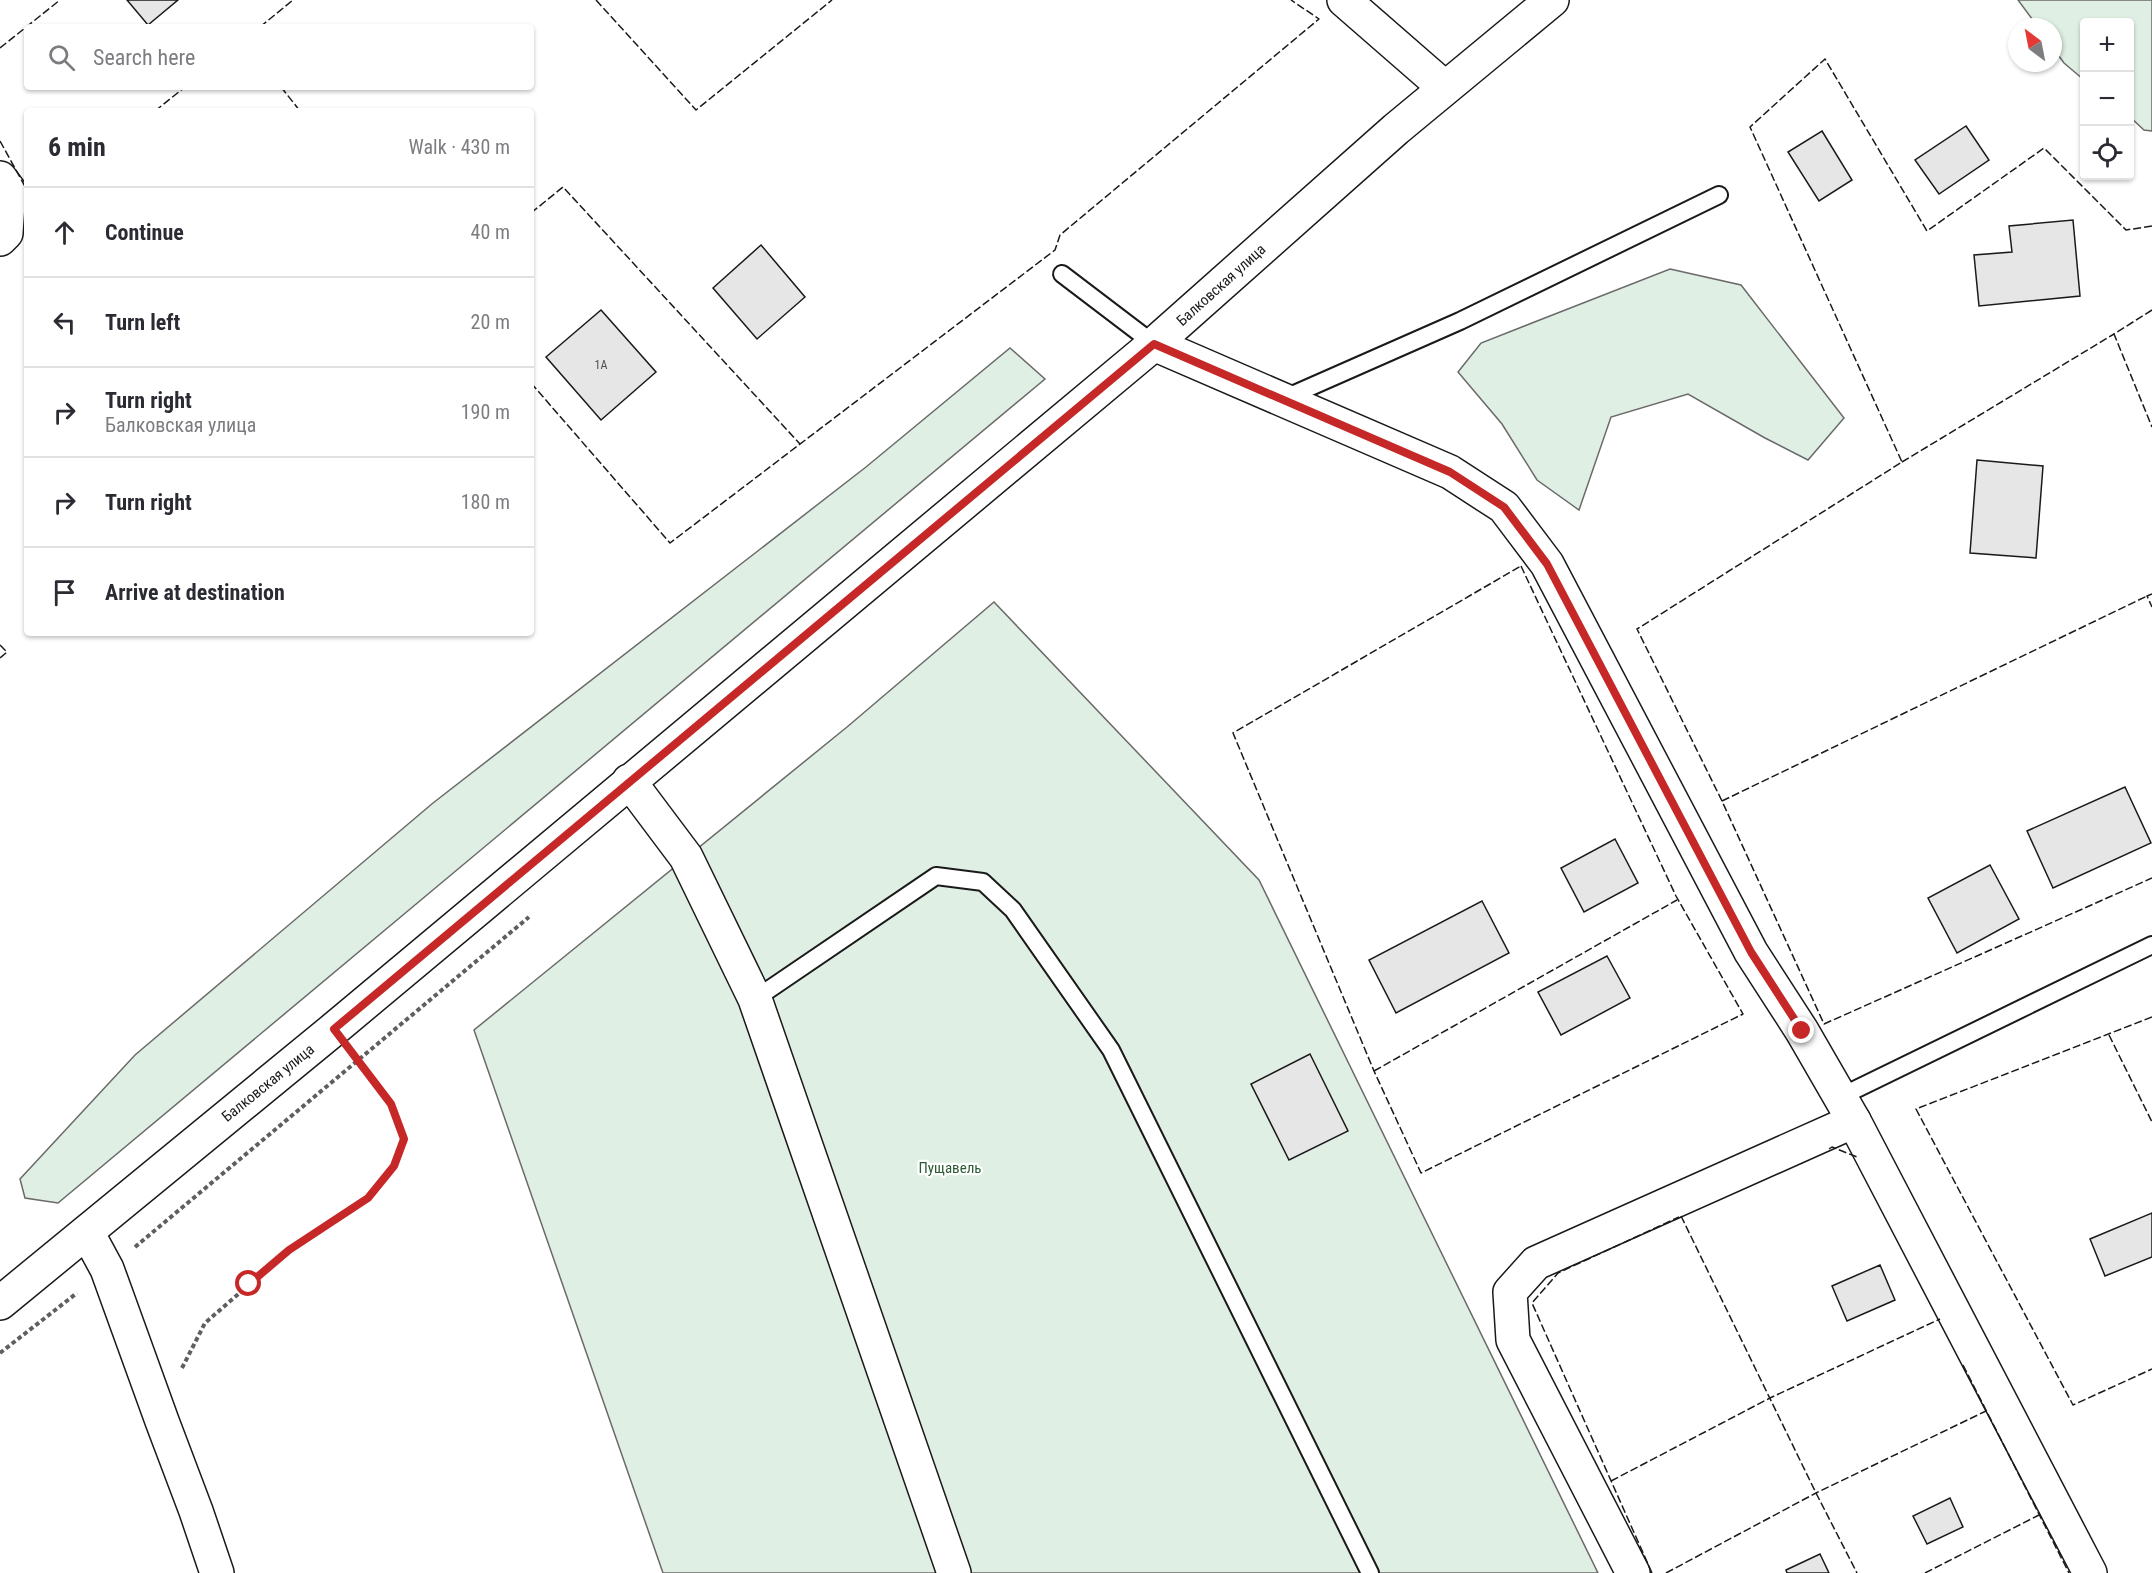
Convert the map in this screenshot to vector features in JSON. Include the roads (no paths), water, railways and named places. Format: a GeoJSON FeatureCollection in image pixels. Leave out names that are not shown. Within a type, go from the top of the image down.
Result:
{"type":"FeatureCollection","features":[{"type":"Feature","properties":{"kind":"street"},"geometry":{"type":"LineString","coordinates":[[1344,0],[1445,88]]}},
{"type":"Feature","properties":{"kind":"street","name":"Балковская улица"},"geometry":{"type":"LineString","coordinates":[[0,1303],[334,1029],[1154,344],[1396,129],[1552,0]]}},
{"type":"Feature","properties":{"kind":"street"},"geometry":{"type":"LineString","coordinates":[[0,178],[9,190],[6,233],[0,239]]}},
{"type":"Feature","properties":{"kind":"street"},"geometry":{"type":"LineString","coordinates":[[1154,344],[1450,472],[1504,507],[1547,564],[1751,952],[1802,1031],[1847,1109],[2090,1573]]}},
{"type":"Feature","properties":{"kind":"street"},"geometry":{"type":"LineString","coordinates":[[629,782],[686,857],[755,999],[954,1573]]}},
{"type":"Feature","properties":{"kind":"street"},"geometry":{"type":"LineString","coordinates":[[1633,1573],[1513,1340],[1510,1292],[1536,1263],[1847,1109]]}},
{"type":"Feature","properties":{"kind":"street"},"geometry":{"type":"LineString","coordinates":[[87,1232],[107,1269],[217,1573]]}},
{"type":"Feature","properties":{"kind":"lane"},"geometry":{"type":"LineString","coordinates":[[1282,400],[1460,321],[1719,195]]}},
{"type":"Feature","properties":{"kind":"lane"},"geometry":{"type":"LineString","coordinates":[[1062,274],[1154,344]]}},
{"type":"Feature","properties":{"kind":"lane"},"geometry":{"type":"LineString","coordinates":[[755,999],[936,876],[983,882],[1013,910],[1111,1050],[1370,1573]]}},
{"type":"Feature","properties":{"kind":"lane"},"geometry":{"type":"LineString","coordinates":[[1847,1109],[2152,945]]}},
{"type":"Feature","properties":{"kind":"park label","name":"Пущавель"},"geometry":{"type":"Point","coordinates":[950,1168]}}]}
